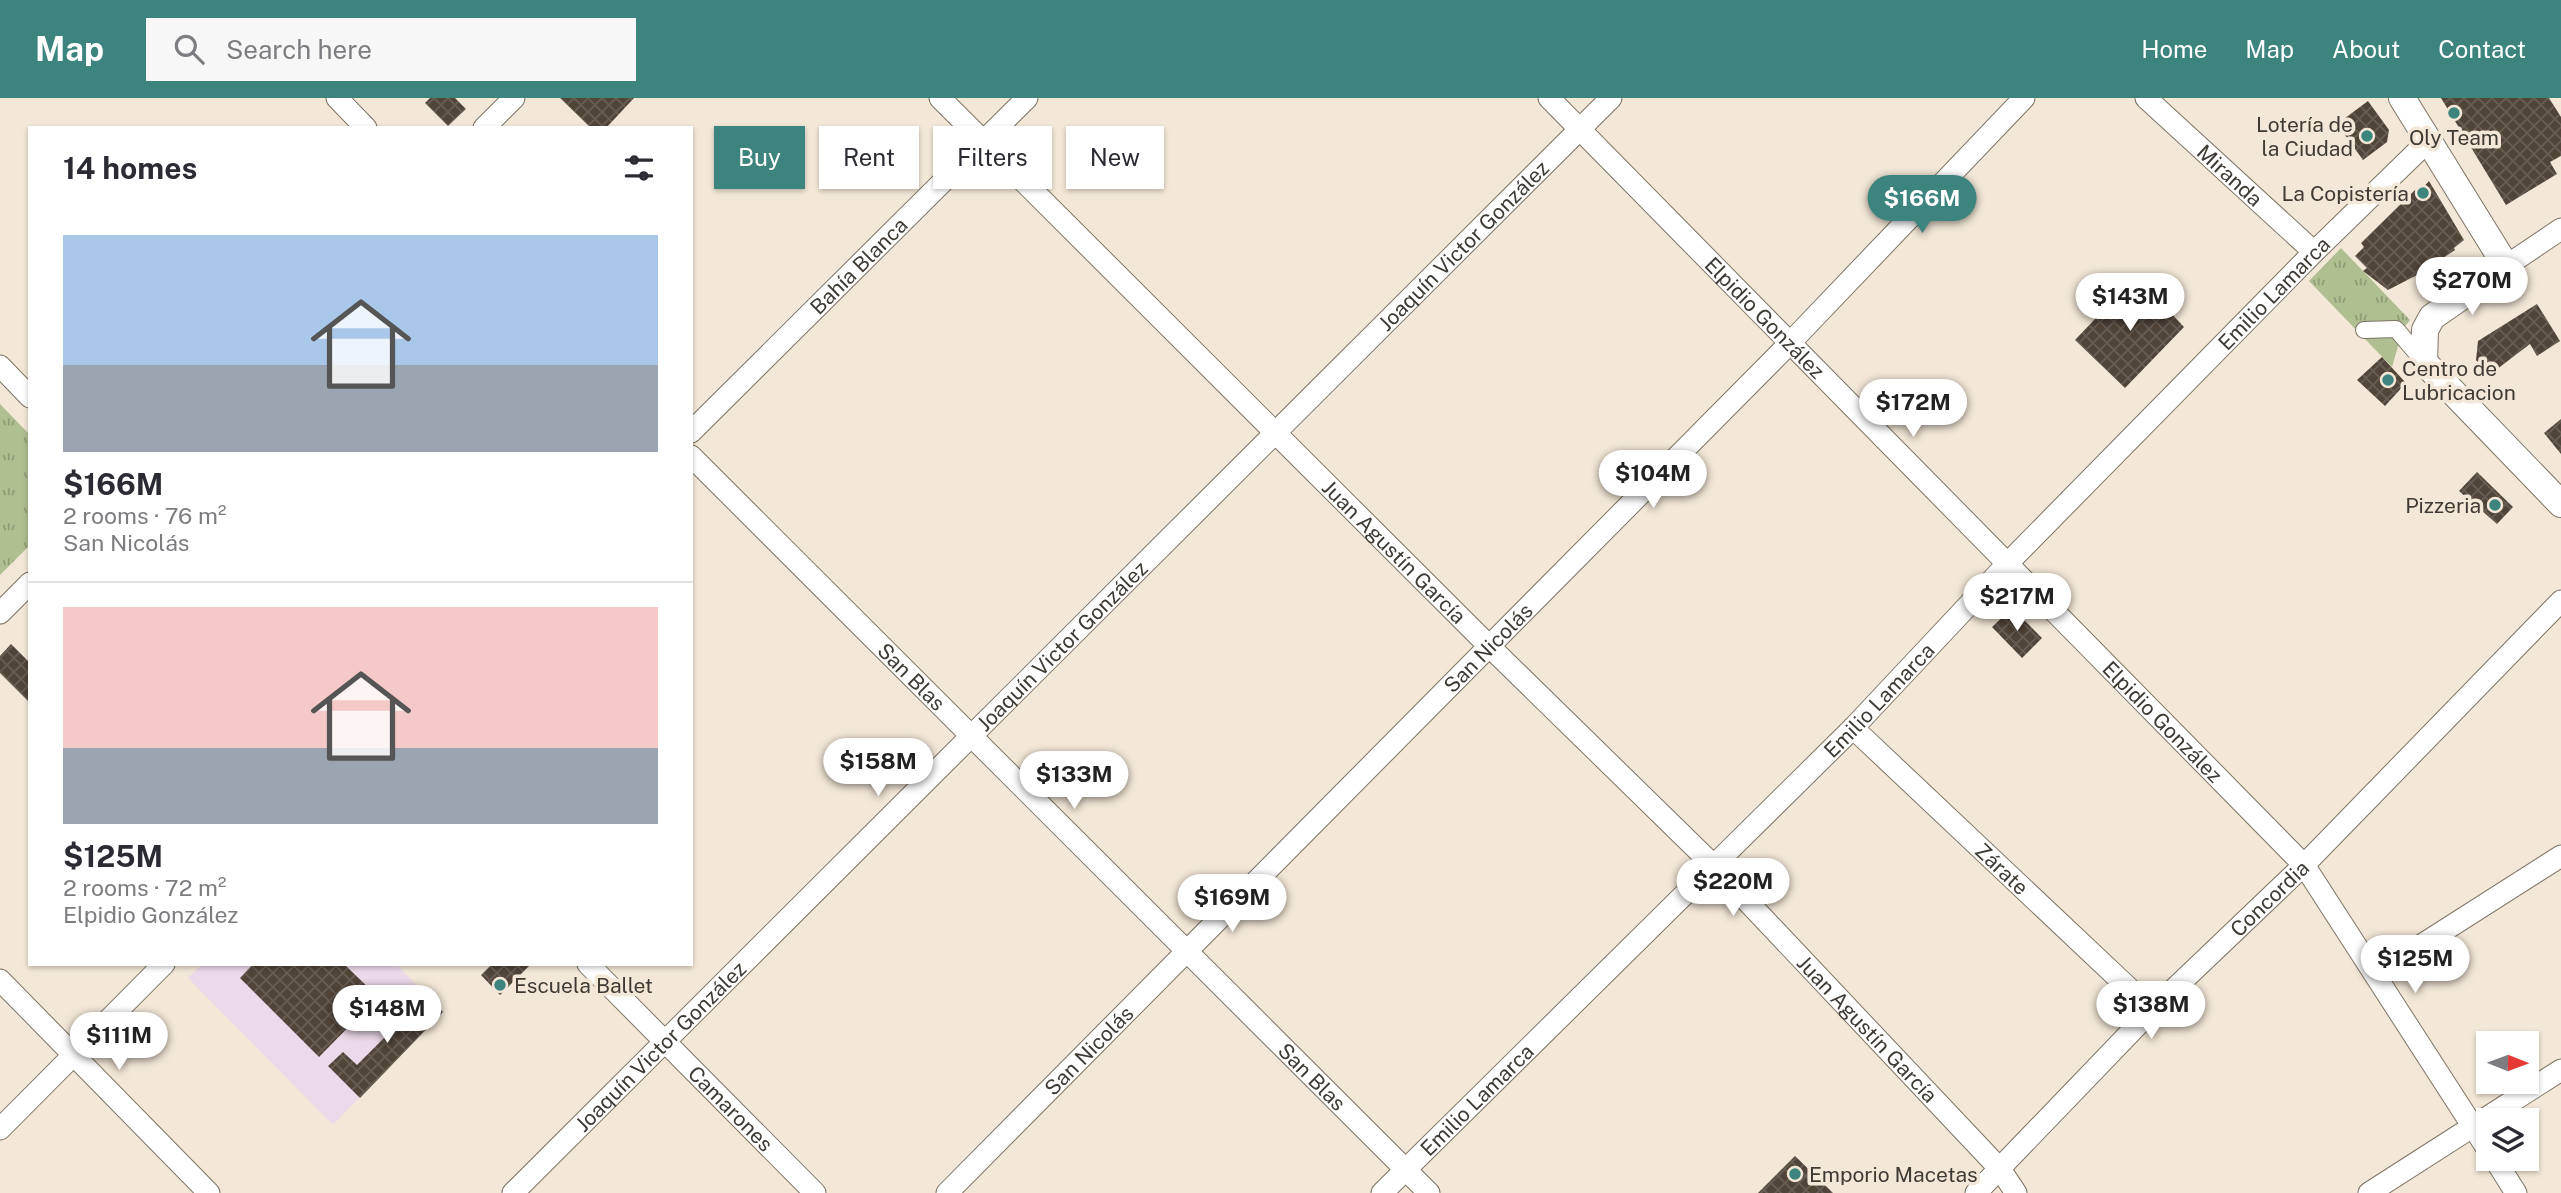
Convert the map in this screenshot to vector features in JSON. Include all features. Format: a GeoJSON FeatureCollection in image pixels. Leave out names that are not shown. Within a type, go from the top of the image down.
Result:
{"type":"FeatureCollection","features":[{"type":"Feature","properties":{"kind":"street"},"geometry":{"type":"LineString","coordinates":[[337,98],[364,126]]}},
{"type":"Feature","properties":{"kind":"street"},"geometry":{"type":"LineString","coordinates":[[486,126],[514,98]]}},
{"type":"Feature","properties":{"kind":"street","name":"Juan Agustín García"},"geometry":{"type":"LineString","coordinates":[[940,98],[968,126]]}},
{"type":"Feature","properties":{"kind":"street","name":"Bahía Blanca"},"geometry":{"type":"LineString","coordinates":[[1000,126],[1027,98]]}},
{"type":"Feature","properties":{"kind":"street","name":"Elpidio González"},"geometry":{"type":"LineString","coordinates":[[1549,98],[2304,865],[2476,1130]]}},
{"type":"Feature","properties":{"kind":"street","name":"Joaquín Victor González"},"geometry":{"type":"LineString","coordinates":[[513,1193],[1611,98]]}},
{"type":"Feature","properties":{"kind":"street","name":"San Nicolás"},"geometry":{"type":"LineString","coordinates":[[947,1193],[1789,344],[2024,98]]}},
{"type":"Feature","properties":{"kind":"street","name":"Miranda"},"geometry":{"type":"LineString","coordinates":[[2146,98],[2314,252]]}},
{"type":"Feature","properties":{"kind":"street"},"geometry":{"type":"LineString","coordinates":[[2402,98],[2506,266]]}},
{"type":"Feature","properties":{"kind":"street","name":"Emilio Lamarca"},"geometry":{"type":"LineString","coordinates":[[1382,1193],[1853,728],[2008,563],[2314,252],[2428,141]]}},
{"type":"Feature","properties":{"kind":"street","name":"Bahía Blanca"},"geometry":{"type":"LineString","coordinates":[[693,430],[937,189]]}},
{"type":"Feature","properties":{"kind":"street","name":"Juan Agustín García"},"geometry":{"type":"LineString","coordinates":[[1031,189],[1275,434],[1713,865],[2000,1169],[2016,1193]]}},
{"type":"Feature","properties":{"kind":"street"},"geometry":{"type":"LineString","coordinates":[[2424,362],[2425,330],[2431,317],[2561,229]]}},
{"type":"Feature","properties":{"kind":"street"},"geometry":{"type":"LineString","coordinates":[[2364,330],[2396,329],[2424,362],[2561,504]]}},
{"type":"Feature","properties":{"kind":"street"},"geometry":{"type":"LineString","coordinates":[[0,366],[28,395]]}},
{"type":"Feature","properties":{"kind":"street","name":"San Blas"},"geometry":{"type":"LineString","coordinates":[[693,458],[969,737],[1429,1193]]}},
{"type":"Feature","properties":{"kind":"street"},"geometry":{"type":"LineString","coordinates":[[0,613],[28,585]]}},
{"type":"Feature","properties":{"kind":"street","name":"Concordia"},"geometry":{"type":"LineString","coordinates":[[1976,1193],[2152,1010],[2304,865],[2561,601]]}},
{"type":"Feature","properties":{"kind":"street","name":"Zárate"},"geometry":{"type":"LineString","coordinates":[[1853,728],[2152,1010]]}},
{"type":"Feature","properties":{"kind":"street"},"geometry":{"type":"LineString","coordinates":[[2376,974],[2561,856]]}},
{"type":"Feature","properties":{"kind":"street"},"geometry":{"type":"LineString","coordinates":[[0,1129],[162,966]]}},
{"type":"Feature","properties":{"kind":"street","name":"Camarones"},"geometry":{"type":"LineString","coordinates":[[590,966],[815,1193]]}},
{"type":"Feature","properties":{"kind":"street"},"geometry":{"type":"LineString","coordinates":[[0,980],[209,1193]]}},
{"type":"Feature","properties":{"kind":"street"},"geometry":{"type":"LineString","coordinates":[[2369,1193],[2561,1070]]}},
{"type":"Feature","properties":{"kind":"street"},"geometry":{"type":"LineString","coordinates":[[2502,1171],[2516,1193]]}},
{"type":"Feature","properties":{"kind":"shaded area"},"geometry":{"type":"Polygon","coordinates":[[[200,966],[398,966],[443,1012],[333,1125],[188,978],[200,966]]]}},
{"type":"Feature","properties":{"kind":"green space"},"geometry":{"type":"Polygon","coordinates":[[[2341,248],[2410,320],[2403,329],[2392,367],[2309,281],[2341,248]]]}},
{"type":"Feature","properties":{"kind":"green space"},"geometry":{"type":"Polygon","coordinates":[[[0,404],[28,433],[28,547],[0,575],[0,404]]]}},
{"type":"Feature","properties":{"kind":"building"},"geometry":{"type":"Polygon","coordinates":[[[430,98],[455,98],[466,109],[448,126],[425,103],[430,98]]]}},
{"type":"Feature","properties":{"kind":"building"},"geometry":{"type":"Polygon","coordinates":[[[560,98],[634,98],[608,126],[589,126],[560,98]]]}},
{"type":"Feature","properties":{"kind":"building"},"geometry":{"type":"Polygon","coordinates":[[[2441,98],[2549,98],[2561,117],[2561,156],[2550,162],[2557,174],[2506,205],[2441,98]]]}},
{"type":"Feature","properties":{"kind":"building","name":"Lotería de la Ciudad"},"geometry":{"type":"Polygon","coordinates":[[[2368,101],[2389,130],[2387,142],[2363,160],[2337,124],[2368,101]]]}},
{"type":"Feature","properties":{"kind":"building"},"geometry":{"type":"Polygon","coordinates":[[[2429,181],[2464,240],[2455,250],[2421,273],[2388,290],[2363,271],[2367,268],[2355,256],[2364,247],[2361,243],[2415,190],[2418,193],[2429,181]]]}},
{"type":"Feature","properties":{"kind":"building"},"geometry":{"type":"Polygon","coordinates":[[[2136,276],[2184,327],[2125,388],[2075,340],[2136,276]]]}},
{"type":"Feature","properties":{"kind":"building"},"geometry":{"type":"Polygon","coordinates":[[[2537,304],[2560,341],[2537,356],[2530,344],[2488,376],[2476,360],[2478,341],[2537,304]]]}},
{"type":"Feature","properties":{"kind":"building"},"geometry":{"type":"Polygon","coordinates":[[[2382,357],[2406,383],[2385,406],[2357,380],[2382,357]]]}},
{"type":"Feature","properties":{"kind":"building"},"geometry":{"type":"Polygon","coordinates":[[[2561,419],[2561,454],[2544,433],[2561,419]]]}},
{"type":"Feature","properties":{"kind":"building"},"geometry":{"type":"Polygon","coordinates":[[[2477,472],[2513,507],[2497,524],[2459,491],[2477,472]]]}},
{"type":"Feature","properties":{"kind":"building"},"geometry":{"type":"Polygon","coordinates":[[[2012,608],[2042,638],[2022,658],[1992,627],[2012,608]]]}},
{"type":"Feature","properties":{"kind":"building"},"geometry":{"type":"Polygon","coordinates":[[[11,644],[28,661],[28,701],[0,673],[0,656],[11,644]]]}},
{"type":"Feature","properties":{"kind":"building"},"geometry":{"type":"Polygon","coordinates":[[[251,966],[346,966],[378,997],[319,1057],[240,978],[251,966]]]}},
{"type":"Feature","properties":{"kind":"building","name":"Escuela Ballet"},"geometry":{"type":"Polygon","coordinates":[[[490,966],[529,966],[500,995],[481,975],[490,966]]]}},
{"type":"Feature","properties":{"kind":"building"},"geometry":{"type":"Polygon","coordinates":[[[416,985],[443,1012],[360,1098],[328,1066],[343,1052],[357,1065],[387,1035],[373,1021],[388,1006],[402,1020],[413,1009],[421,1017],[424,1004],[411,991],[416,985]]]}},
{"type":"Feature","properties":{"kind":"building","name":"Emporio Macetas"},"geometry":{"type":"Polygon","coordinates":[[[1795,1156],[1833,1193],[1758,1193],[1795,1156]]]}},
{"type":"Feature","properties":{"kind":"place","name":"Oly Team"},"geometry":{"type":"Point","coordinates":[2454,113]}},
{"type":"Feature","properties":{"kind":"place","name":"Lotería de la Ciudad"},"geometry":{"type":"Point","coordinates":[2367,136]}},
{"type":"Feature","properties":{"kind":"place","name":"La Copistería"},"geometry":{"type":"Point","coordinates":[2423,193]}},
{"type":"Feature","properties":{"kind":"place","name":"Centro de Lubricacion"},"geometry":{"type":"Point","coordinates":[2388,380]}},
{"type":"Feature","properties":{"kind":"place","name":"Pizzeria"},"geometry":{"type":"Point","coordinates":[2495,505]}},
{"type":"Feature","properties":{"kind":"place","name":"Escuela Ballet"},"geometry":{"type":"Point","coordinates":[500,985]}},
{"type":"Feature","properties":{"kind":"place","name":"Emporio Macetas"},"geometry":{"type":"Point","coordinates":[1795,1174]}}]}
